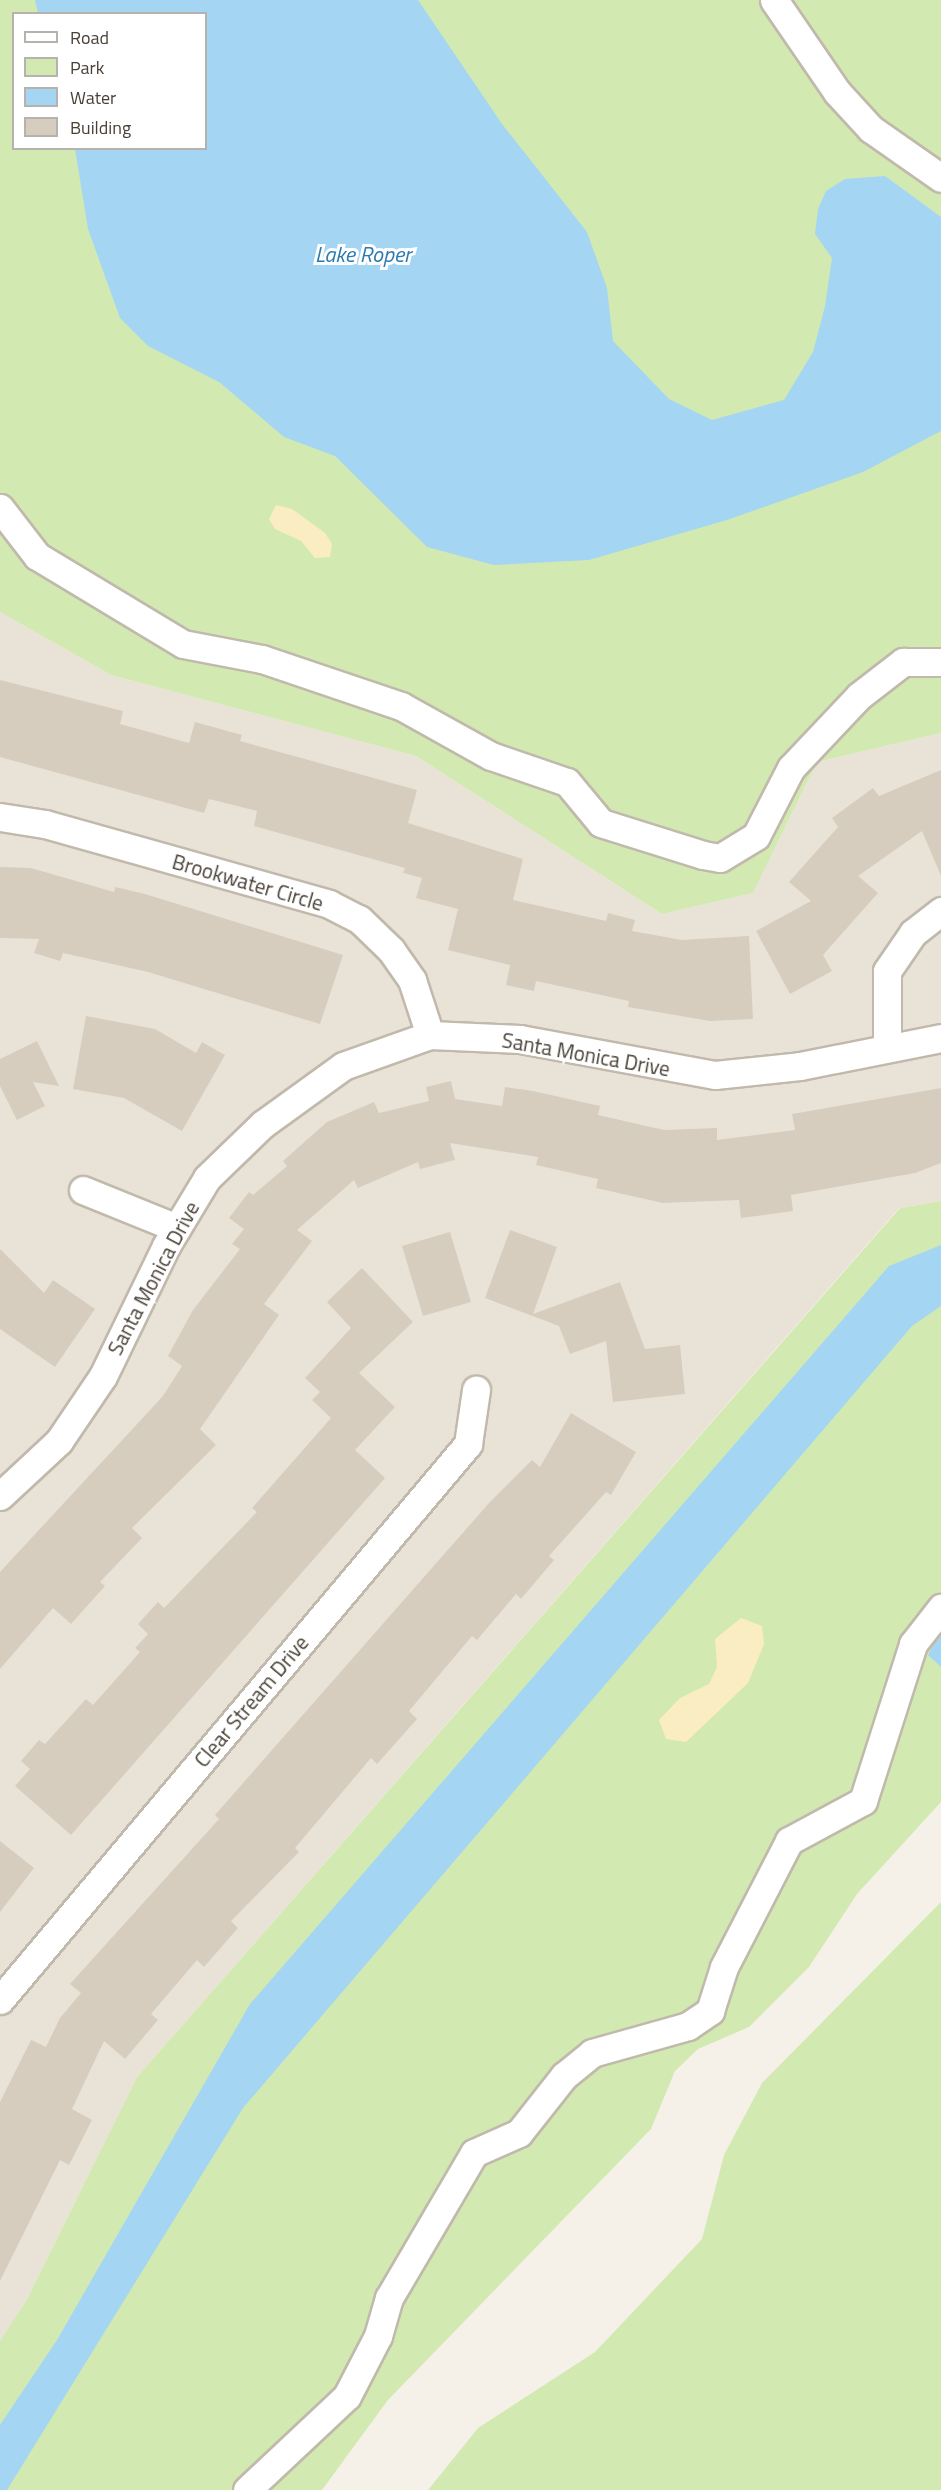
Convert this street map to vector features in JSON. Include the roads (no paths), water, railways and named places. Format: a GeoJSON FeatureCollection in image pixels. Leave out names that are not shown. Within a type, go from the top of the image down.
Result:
{"type":"FeatureCollection","features":[{"type":"Feature","properties":{"kind":"street"},"geometry":{"type":"LineString","coordinates":[[774,0],[837,92],[864,122],[941,178]]}},
{"type":"Feature","properties":{"kind":"street"},"geometry":{"type":"LineString","coordinates":[[0,508],[37,556],[183,644],[262,659],[401,706],[491,756],[567,782],[601,823],[703,855],[720,858],[756,836],[791,768],[859,696],[903,662],[941,662]]}},
{"type":"Feature","properties":{"kind":"street","name":"Brookwater Circle"},"geometry":{"type":"LineString","coordinates":[[0,817],[45,824],[318,901],[359,919],[391,950],[412,980],[430,1035]]}},
{"type":"Feature","properties":{"kind":"street"},"geometry":{"type":"LineString","coordinates":[[887,1047],[887,971],[913,933],[941,911]]}},
{"type":"Feature","properties":{"kind":"street","name":"Santa Monica Drive"},"geometry":{"type":"LineString","coordinates":[[0,1496],[60,1441],[103,1376],[177,1228],[207,1178],[263,1124],[343,1066],[430,1035],[520,1039],[715,1075],[800,1066],[941,1038]]}},
{"type":"Feature","properties":{"kind":"street"},"geometry":{"type":"LineString","coordinates":[[83,1190],[177,1228]]}},
{"type":"Feature","properties":{"kind":"street","name":"Clear Stream Drive"},"geometry":{"type":"LineString","coordinates":[[1,1996],[468,1444],[476,1390]]}},
{"type":"Feature","properties":{"kind":"street"},"geometry":{"type":"LineString","coordinates":[[247,2490],[347,2396],[378,2336],[389,2298],[474,2152],[519,2133],[564,2076],[592,2053],[688,2026],[710,2011],[724,1966],[789,1841],[863,1801],[913,1644],[941,1608]]}},
{"type":"Feature","properties":{"kind":"water","name":"Lake Roper"},"geometry":{"type":"Polygon","coordinates":[[[35,0],[418,0],[502,124],[587,232],[607,288],[613,341],[669,399],[712,420],[784,400],[813,352],[825,306],[832,258],[815,234],[818,209],[826,191],[845,179],[885,176],[941,217],[941,431],[863,472],[727,520],[589,560],[494,565],[427,547],[335,456],[284,437],[219,382],[148,346],[120,318],[88,229],[75,150],[207,150],[207,12],[38,12],[35,0]]]}},
{"type":"Feature","properties":{"kind":"water"},"geometry":{"type":"Polygon","coordinates":[[[941,1245],[941,1306],[912,1326],[243,2108],[7,2490],[0,2490],[0,2425],[57,2340],[250,2004],[889,1266],[941,1245]]]}},
{"type":"Feature","properties":{"kind":"water"},"geometry":{"type":"Polygon","coordinates":[[[941,1630],[941,1667],[928,1655],[941,1630]]]}}]}
